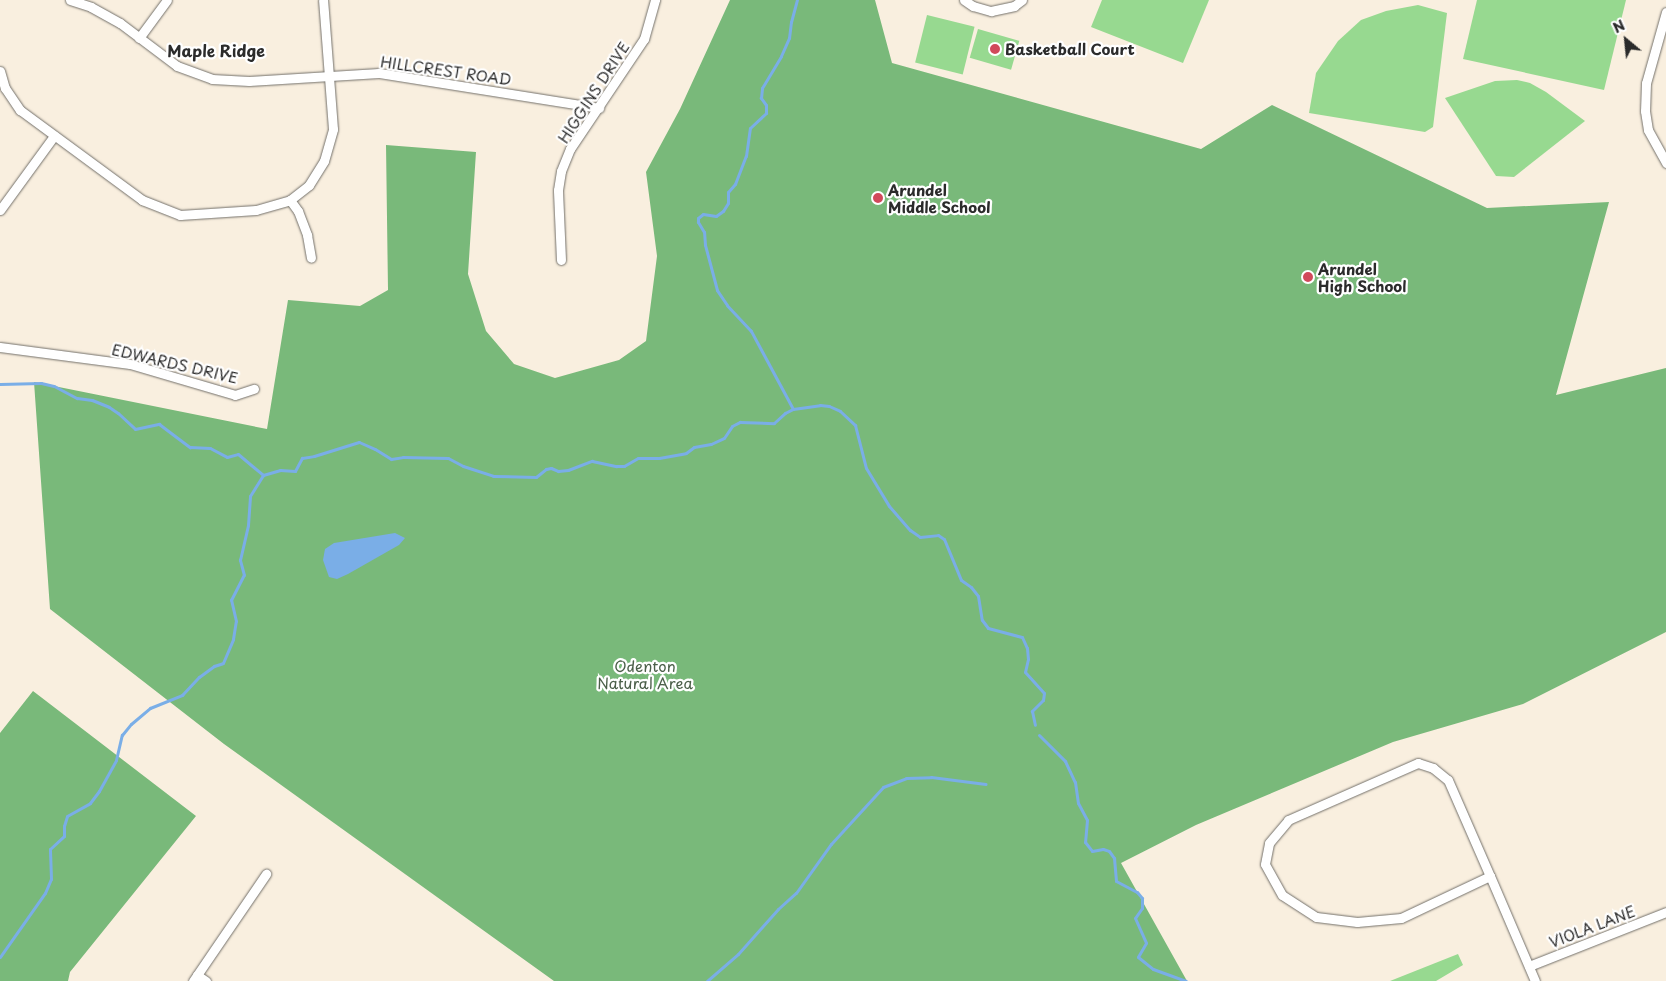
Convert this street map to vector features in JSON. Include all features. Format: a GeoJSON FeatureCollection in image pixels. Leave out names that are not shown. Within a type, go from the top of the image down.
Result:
{"type":"FeatureCollection","features":[{"type":"Feature","properties":{"kind":"street","name":"HILLCREST ROAD"},"geometry":{"type":"LineString","coordinates":[[70,0],[91,7],[139,38],[177,66],[212,79],[249,81],[379,73],[598,108]]}},
{"type":"Feature","properties":{"kind":"street"},"geometry":{"type":"LineString","coordinates":[[139,38],[167,0]]}},
{"type":"Feature","properties":{"kind":"street"},"geometry":{"type":"LineString","coordinates":[[0,71],[5,88],[20,110],[142,200],[180,214],[256,210],[290,200],[309,185],[324,161],[333,129],[323,0]]}},
{"type":"Feature","properties":{"kind":"street","name":"HIGGINS DRIVE"},"geometry":{"type":"LineString","coordinates":[[561,260],[558,190],[561,171],[570,149],[644,39],[655,0]]}},
{"type":"Feature","properties":{"kind":"street"},"geometry":{"type":"LineString","coordinates":[[964,0],[973,6],[991,11],[1014,6],[1022,0]]}},
{"type":"Feature","properties":{"kind":"street"},"geometry":{"type":"LineString","coordinates":[[1666,12],[1646,83],[1645,111],[1648,130],[1666,163]]}},
{"type":"Feature","properties":{"kind":"street"},"geometry":{"type":"LineString","coordinates":[[0,210],[54,136]]}},
{"type":"Feature","properties":{"kind":"street"},"geometry":{"type":"LineString","coordinates":[[290,200],[298,212],[307,235],[311,258]]}},
{"type":"Feature","properties":{"kind":"street","name":"EDWARDS DRIVE"},"geometry":{"type":"LineString","coordinates":[[0,347],[130,364],[236,395],[254,389]]}},
{"type":"Feature","properties":{"kind":"street"},"geometry":{"type":"LineString","coordinates":[[1490,876],[1401,918],[1357,922],[1316,917],[1282,895],[1265,864],[1269,843],[1288,820],[1418,763],[1433,768],[1448,780],[1490,876],[1529,966],[1535,981]]}},
{"type":"Feature","properties":{"kind":"street"},"geometry":{"type":"LineString","coordinates":[[206,981],[195,978],[266,874]]}},
{"type":"Feature","properties":{"kind":"street","name":"VIOLA LANE"},"geometry":{"type":"LineString","coordinates":[[1529,966],[1666,912]]}},
{"type":"Feature","properties":{"kind":"green space","name":"Odenton Natural Area"},"geometry":{"type":"Polygon","coordinates":[[[730,0],[875,0],[892,63],[1201,149],[1272,105],[1487,208],[1609,202],[1556,395],[1666,368],[1666,632],[1523,704],[1393,742],[1196,825],[1121,863],[1187,981],[554,981],[224,744],[50,609],[34,382],[267,429],[288,300],[360,306],[388,290],[386,145],[476,152],[468,274],[486,331],[514,364],[555,378],[619,360],[646,341],[657,256],[646,172],[680,109],[730,0]]]}},
{"type":"Feature","properties":{"kind":"green space"},"geometry":{"type":"Polygon","coordinates":[[[1102,0],[1209,0],[1183,63],[1091,27],[1102,0]]]}},
{"type":"Feature","properties":{"kind":"green space"},"geometry":{"type":"Polygon","coordinates":[[[1477,0],[1626,0],[1604,90],[1463,59],[1477,0]]]}},
{"type":"Feature","properties":{"kind":"green space"},"geometry":{"type":"Polygon","coordinates":[[[1418,5],[1447,13],[1433,127],[1425,132],[1309,113],[1316,73],[1338,41],[1361,20],[1386,11],[1418,5]]]}},
{"type":"Feature","properties":{"kind":"green space"},"geometry":{"type":"Polygon","coordinates":[[[927,15],[975,27],[963,74],[915,63],[927,15]]]}},
{"type":"Feature","properties":{"kind":"green space","name":"Basketball Court"},"geometry":{"type":"Polygon","coordinates":[[[978,29],[1019,41],[1011,70],[970,58],[978,29]]]}},
{"type":"Feature","properties":{"kind":"green space"},"geometry":{"type":"Polygon","coordinates":[[[1517,80],[1530,83],[1546,92],[1585,121],[1514,177],[1496,176],[1445,98],[1495,81],[1517,80]]]}},
{"type":"Feature","properties":{"kind":"green space"},"geometry":{"type":"Polygon","coordinates":[[[33,691],[196,816],[70,972],[68,981],[0,981],[0,733],[33,691]]]}},
{"type":"Feature","properties":{"kind":"green space"},"geometry":{"type":"Polygon","coordinates":[[[1458,954],[1463,965],[1436,981],[1390,981],[1458,954]]]}},
{"type":"Feature","properties":{"kind":"water"},"geometry":{"type":"Polygon","coordinates":[[[395,533],[405,538],[399,545],[348,574],[337,579],[329,577],[323,560],[325,549],[334,543],[395,533]]]}},
{"type":"Feature","properties":{"kind":"waterway"},"geometry":{"type":"LineString","coordinates":[[793,409],[751,331],[727,305],[717,290],[705,245],[704,232],[698,222],[698,218],[703,214],[716,216],[723,211],[728,203],[728,192],[735,184],[746,156],[750,128],[766,113],[766,105],[761,98],[762,88],[781,56],[789,38],[797,0]]}},
{"type":"Feature","properties":{"kind":"waterway"},"geometry":{"type":"LineString","coordinates":[[0,384],[41,383],[54,386],[77,398],[92,400],[109,407],[135,429],[159,424],[190,447],[210,448],[227,457],[238,454],[263,475],[280,470],[295,471],[302,458],[359,442],[391,459],[403,457],[448,458],[463,466],[493,476],[536,477],[546,469],[568,470],[592,461],[624,466],[638,458],[659,458],[686,453],[694,447],[711,444],[724,438],[732,426],[740,422],[774,423],[785,413],[793,409],[820,405],[829,406],[840,411],[855,425],[866,468],[889,506],[910,530],[920,537],[938,535],[944,539],[961,580],[971,587],[978,596],[982,620],[988,628],[1022,637],[1027,648],[1028,659],[1025,672],[1044,693],[1043,700],[1032,711],[1035,725]]}},
{"type":"Feature","properties":{"kind":"waterway"},"geometry":{"type":"LineString","coordinates":[[0,957],[45,893],[51,879],[50,849],[64,836],[67,816],[90,803],[99,791],[116,760],[122,735],[131,724],[150,708],[182,695],[199,677],[214,666],[223,663],[233,639],[236,621],[231,600],[244,575],[240,560],[248,525],[250,496],[263,475]]}},
{"type":"Feature","properties":{"kind":"waterway"},"geometry":{"type":"LineString","coordinates":[[1039,735],[1065,761],[1075,782],[1078,803],[1087,820],[1085,842],[1092,851],[1103,849],[1109,851],[1114,858],[1116,881],[1137,892],[1142,898],[1142,908],[1135,918],[1146,943],[1138,957],[1153,969],[1186,981]]}},
{"type":"Feature","properties":{"kind":"waterway"},"geometry":{"type":"LineString","coordinates":[[707,981],[738,954],[778,909],[796,893],[831,844],[883,787],[906,778],[931,777],[986,784]]}},
{"type":"Feature","properties":{"kind":"place","name":"Basketball Court"},"geometry":{"type":"Point","coordinates":[995,49]}},
{"type":"Feature","properties":{"kind":"place","name":"Arundel Middle School"},"geometry":{"type":"Point","coordinates":[878,198]}},
{"type":"Feature","properties":{"kind":"place","name":"Arundel High School"},"geometry":{"type":"Point","coordinates":[1308,277]}},
{"type":"Feature","properties":{"kind":"district","name":"Maple Ridge"},"geometry":{"type":"Point","coordinates":[216,50]}}]}
